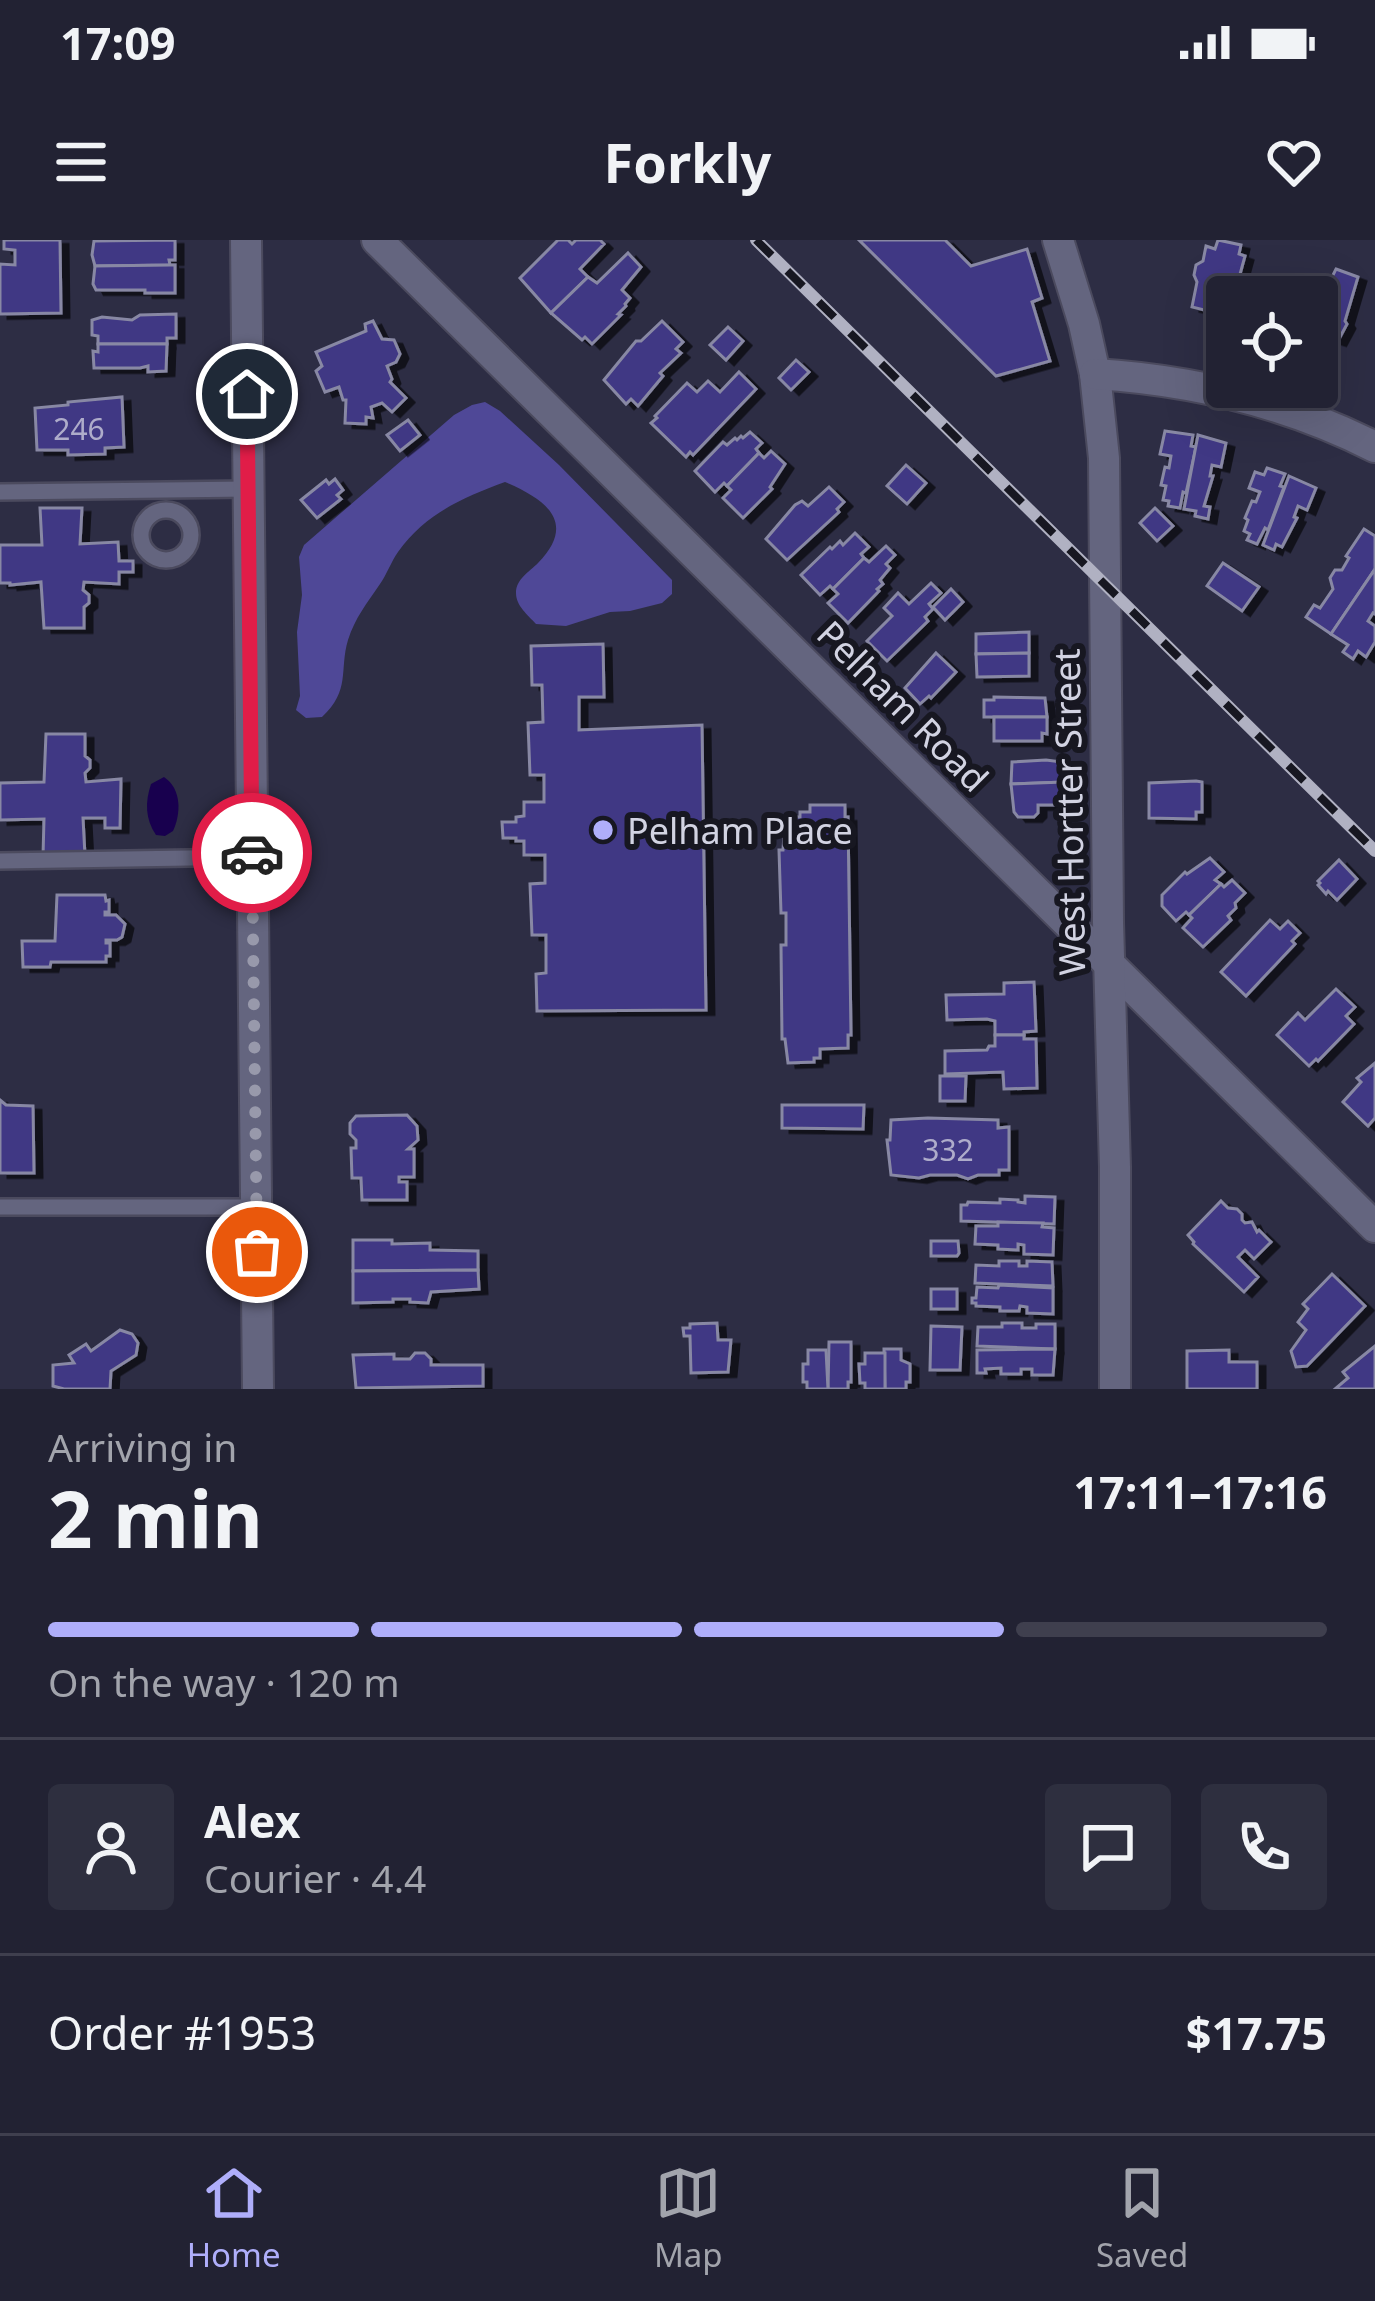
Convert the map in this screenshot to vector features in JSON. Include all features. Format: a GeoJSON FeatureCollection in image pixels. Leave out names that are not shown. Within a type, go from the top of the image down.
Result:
{"type":"FeatureCollection","features":[{"type":"Feature","properties":{"kind":"street"},"geometry":{"type":"LineString","coordinates":[[246,240],[258,1389]]}},
{"type":"Feature","properties":{"kind":"street","name":"Pelham Road"},"geometry":{"type":"LineString","coordinates":[[377,240],[1375,1227]]}},
{"type":"Feature","properties":{"kind":"street","name":"West Hortter Street"},"geometry":{"type":"LineString","coordinates":[[1058,240],[1095,374],[1104,458],[1115,1389]]}},
{"type":"Feature","properties":{"kind":"street"},"geometry":{"type":"LineString","coordinates":[[1095,374],[1189,386],[1271,405],[1375,447]]}},
{"type":"Feature","properties":{"kind":"lane"},"geometry":{"type":"LineString","coordinates":[[0,491],[248,489]]}},
{"type":"Feature","properties":{"kind":"lane"},"geometry":{"type":"LineString","coordinates":[[166,490],[166,510]]}},
{"type":"Feature","properties":{"kind":"lane"},"geometry":{"type":"LineString","coordinates":[[0,861],[252,856]]}},
{"type":"Feature","properties":{"kind":"lane"},"geometry":{"type":"LineString","coordinates":[[0,1207],[256,1207]]}},
{"type":"Feature","properties":{"kind":"shaded area"},"geometry":{"type":"Polygon","coordinates":[[[485,402],[559,465],[672,580],[672,594],[662,603],[566,626],[536,624],[518,602],[517,588],[550,548],[556,524],[544,504],[505,482],[446,509],[409,539],[354,625],[337,698],[322,717],[306,718],[296,710],[302,595],[299,557],[304,545],[454,415],[485,402]]]}},
{"type":"Feature","properties":{"kind":"shaded area"},"geometry":{"type":"Polygon","coordinates":[[[164,777],[177,795],[178,810],[173,831],[165,836],[156,835],[147,810],[151,784],[164,777]]]}},
{"type":"Feature","properties":{"kind":"building"},"geometry":{"type":"Polygon","coordinates":[[[4,240],[60,240],[61,313],[0,314],[0,264],[15,265],[15,250],[4,249],[4,240]]]}},
{"type":"Feature","properties":{"kind":"building"},"geometry":{"type":"Polygon","coordinates":[[[175,240],[175,260],[169,260],[170,265],[95,266],[92,255],[94,241],[175,240]]]}},
{"type":"Feature","properties":{"kind":"building"},"geometry":{"type":"Polygon","coordinates":[[[558,240],[572,244],[600,240],[604,244],[580,269],[588,277],[551,313],[520,278],[558,240]]]}},
{"type":"Feature","properties":{"kind":"building"},"geometry":{"type":"Polygon","coordinates":[[[859,240],[945,240],[971,266],[1027,249],[1042,298],[1032,302],[1050,361],[996,376],[859,240]]]}},
{"type":"Feature","properties":{"kind":"building"},"geometry":{"type":"Polygon","coordinates":[[[1218,240],[1241,245],[1239,254],[1245,256],[1240,276],[1206,276],[1206,310],[1192,307],[1196,265],[1203,261],[1206,246],[1215,249],[1218,240]]]}},
{"type":"Feature","properties":{"kind":"building"},"geometry":{"type":"Polygon","coordinates":[[[628,253],[641,267],[622,290],[630,298],[626,306],[592,344],[585,337],[582,340],[551,313],[588,277],[597,283],[628,253]]]}},
{"type":"Feature","properties":{"kind":"building"},"geometry":{"type":"Polygon","coordinates":[[[175,265],[175,293],[96,290],[93,284],[95,266],[175,265]]]}},
{"type":"Feature","properties":{"kind":"building"},"geometry":{"type":"Polygon","coordinates":[[[1336,269],[1358,277],[1338,341],[1338,276],[1332,276],[1336,269]]]}},
{"type":"Feature","properties":{"kind":"building"},"geometry":{"type":"Polygon","coordinates":[[[176,314],[176,338],[167,338],[167,344],[98,344],[98,336],[92,335],[92,320],[102,317],[132,320],[140,315],[176,314]]]}},
{"type":"Feature","properties":{"kind":"building"},"geometry":{"type":"Polygon","coordinates":[[[373,321],[382,339],[394,340],[400,354],[387,366],[390,382],[406,398],[392,412],[382,403],[371,407],[373,418],[366,417],[366,424],[345,423],[346,400],[339,387],[325,392],[316,371],[322,366],[316,352],[366,331],[365,324],[373,321]]]}},
{"type":"Feature","properties":{"kind":"building"},"geometry":{"type":"Polygon","coordinates":[[[662,321],[683,342],[676,349],[681,353],[660,373],[663,376],[638,406],[631,399],[626,404],[604,380],[636,341],[662,321]]]}},
{"type":"Feature","properties":{"kind":"building"},"geometry":{"type":"Polygon","coordinates":[[[728,327],[743,341],[726,360],[710,345],[728,327]]]}},
{"type":"Feature","properties":{"kind":"building"},"geometry":{"type":"Polygon","coordinates":[[[98,344],[167,344],[166,371],[148,372],[148,366],[94,368],[93,351],[98,352],[98,344]]]}},
{"type":"Feature","properties":{"kind":"building"},"geometry":{"type":"Polygon","coordinates":[[[796,360],[809,372],[791,390],[779,378],[796,360]]]}},
{"type":"Feature","properties":{"kind":"building"},"geometry":{"type":"Polygon","coordinates":[[[739,372],[756,389],[693,455],[690,452],[686,457],[651,423],[687,383],[697,392],[708,381],[720,392],[739,372]]]}},
{"type":"Feature","properties":{"kind":"building"},"geometry":{"type":"Polygon","coordinates":[[[122,397],[124,447],[105,448],[105,454],[37,450],[35,408],[122,397]]]}},
{"type":"Feature","properties":{"kind":"building"},"geometry":{"type":"Polygon","coordinates":[[[408,420],[420,435],[400,451],[387,435],[408,420]]]}},
{"type":"Feature","properties":{"kind":"building"},"geometry":{"type":"Polygon","coordinates":[[[1165,431],[1193,435],[1191,446],[1196,447],[1180,508],[1163,500],[1166,486],[1161,485],[1171,456],[1160,454],[1165,431]]]}},
{"type":"Feature","properties":{"kind":"building"},"geometry":{"type":"Polygon","coordinates":[[[750,432],[762,443],[756,449],[759,453],[715,492],[695,471],[723,442],[727,445],[750,432]]]}},
{"type":"Feature","properties":{"kind":"building"},"geometry":{"type":"Polygon","coordinates":[[[1198,435],[1226,443],[1221,467],[1212,465],[1204,506],[1210,507],[1208,519],[1184,509],[1198,435]]]}},
{"type":"Feature","properties":{"kind":"building"},"geometry":{"type":"Polygon","coordinates":[[[771,451],[785,464],[772,489],[743,518],[723,498],[731,490],[727,486],[759,453],[764,458],[771,451]]]}},
{"type":"Feature","properties":{"kind":"building"},"geometry":{"type":"Polygon","coordinates":[[[906,465],[926,483],[907,504],[887,486],[906,465]]]}},
{"type":"Feature","properties":{"kind":"building"},"geometry":{"type":"Polygon","coordinates":[[[1267,468],[1285,474],[1280,486],[1284,487],[1268,530],[1257,544],[1247,540],[1245,518],[1260,492],[1249,488],[1255,472],[1264,475],[1267,468]]]}},
{"type":"Feature","properties":{"kind":"building"},"geometry":{"type":"Polygon","coordinates":[[[1289,476],[1316,488],[1307,510],[1298,506],[1282,547],[1276,544],[1274,550],[1263,545],[1289,476]]]}},
{"type":"Feature","properties":{"kind":"building"},"geometry":{"type":"Polygon","coordinates":[[[335,479],[343,490],[337,495],[341,499],[317,518],[301,500],[326,480],[329,484],[335,479]]]}},
{"type":"Feature","properties":{"kind":"building"},"geometry":{"type":"Polygon","coordinates":[[[829,487],[844,502],[839,512],[787,560],[766,539],[795,505],[802,501],[808,506],[829,487]]]}},
{"type":"Feature","properties":{"kind":"building"},"geometry":{"type":"Polygon","coordinates":[[[40,508],[82,508],[80,544],[118,542],[119,561],[133,561],[133,572],[119,572],[119,584],[84,582],[89,603],[84,607],[84,628],[44,628],[41,582],[0,583],[0,545],[42,545],[40,508]]]}},
{"type":"Feature","properties":{"kind":"building"},"geometry":{"type":"Polygon","coordinates":[[[1155,508],[1173,526],[1157,541],[1140,523],[1155,508]]]}},
{"type":"Feature","properties":{"kind":"building"},"geometry":{"type":"Polygon","coordinates":[[[1364,529],[1375,536],[1375,569],[1331,634],[1306,617],[1314,605],[1320,608],[1333,589],[1330,578],[1335,570],[1342,570],[1364,529]]]}},
{"type":"Feature","properties":{"kind":"building"},"geometry":{"type":"Polygon","coordinates":[[[855,533],[869,547],[861,554],[864,558],[833,589],[830,586],[820,595],[801,575],[830,547],[840,541],[843,545],[855,533]]]}},
{"type":"Feature","properties":{"kind":"building"},"geometry":{"type":"Polygon","coordinates":[[[886,546],[895,555],[886,564],[890,568],[880,580],[883,584],[848,623],[828,603],[838,594],[833,589],[864,558],[869,562],[886,546]]]}},
{"type":"Feature","properties":{"kind":"building"},"geometry":{"type":"Polygon","coordinates":[[[1223,563],[1259,587],[1242,611],[1207,586],[1223,563]]]}},
{"type":"Feature","properties":{"kind":"building"},"geometry":{"type":"Polygon","coordinates":[[[1375,569],[1375,614],[1368,621],[1375,626],[1375,642],[1366,657],[1358,651],[1353,659],[1343,652],[1348,645],[1331,634],[1375,569]]]}},
{"type":"Feature","properties":{"kind":"building"},"geometry":{"type":"Polygon","coordinates":[[[931,583],[941,593],[929,604],[933,609],[925,617],[928,621],[887,661],[867,641],[892,616],[884,608],[898,593],[909,604],[931,583]]]}},
{"type":"Feature","properties":{"kind":"building"},"geometry":{"type":"Polygon","coordinates":[[[951,589],[963,602],[945,620],[933,607],[951,589]]]}},
{"type":"Feature","properties":{"kind":"building"},"geometry":{"type":"Polygon","coordinates":[[[1029,632],[1029,653],[976,654],[976,634],[1029,632]]]}},
{"type":"Feature","properties":{"kind":"building","name":"Pelham Place"},"geometry":{"type":"Polygon","coordinates":[[[603,644],[604,697],[579,697],[579,730],[702,725],[706,1010],[537,1011],[536,974],[546,973],[546,935],[532,935],[530,884],[545,883],[545,855],[524,855],[524,841],[503,838],[502,822],[516,822],[516,817],[524,816],[524,802],[544,802],[544,775],[530,775],[528,723],[543,722],[542,685],[532,685],[531,646],[603,644]]]}},
{"type":"Feature","properties":{"kind":"building"},"geometry":{"type":"Polygon","coordinates":[[[936,653],[956,672],[920,704],[905,688],[936,653]]]}},
{"type":"Feature","properties":{"kind":"building"},"geometry":{"type":"Polygon","coordinates":[[[1029,653],[1029,676],[977,677],[976,654],[1029,653]]]}},
{"type":"Feature","properties":{"kind":"building"},"geometry":{"type":"Polygon","coordinates":[[[1045,698],[1047,717],[984,717],[984,700],[1045,698]]]}},
{"type":"Feature","properties":{"kind":"building"},"geometry":{"type":"Polygon","coordinates":[[[994,717],[1047,717],[1047,734],[1042,733],[1042,741],[994,741],[994,717]]]}},
{"type":"Feature","properties":{"kind":"building"},"geometry":{"type":"Polygon","coordinates":[[[46,734],[85,734],[85,756],[90,760],[86,782],[121,779],[120,828],[105,828],[105,818],[83,818],[85,856],[43,856],[44,819],[0,820],[0,783],[44,782],[46,734]]]}},
{"type":"Feature","properties":{"kind":"building"},"geometry":{"type":"Polygon","coordinates":[[[1012,762],[1062,762],[1064,782],[1011,784],[1012,762]]]}},
{"type":"Feature","properties":{"kind":"building"},"geometry":{"type":"Polygon","coordinates":[[[1064,782],[1063,805],[1038,805],[1034,817],[1018,817],[1014,812],[1011,784],[1064,782]]]}},
{"type":"Feature","properties":{"kind":"building"},"geometry":{"type":"Polygon","coordinates":[[[1202,782],[1202,812],[1196,812],[1196,819],[1149,818],[1149,783],[1202,782]]]}},
{"type":"Feature","properties":{"kind":"building"},"geometry":{"type":"Polygon","coordinates":[[[810,805],[845,805],[848,817],[851,1035],[848,1048],[820,1049],[820,1058],[814,1062],[788,1063],[782,1039],[781,945],[786,945],[786,913],[781,913],[779,850],[783,850],[785,817],[800,817],[800,812],[810,812],[810,805]]]}},
{"type":"Feature","properties":{"kind":"building"},"geometry":{"type":"Polygon","coordinates":[[[1210,858],[1224,872],[1215,880],[1221,884],[1189,915],[1186,912],[1176,921],[1162,906],[1162,895],[1185,872],[1210,858]]]}},
{"type":"Feature","properties":{"kind":"building"},"geometry":{"type":"Polygon","coordinates":[[[1339,860],[1357,879],[1337,900],[1318,881],[1339,860]]]}},
{"type":"Feature","properties":{"kind":"building"},"geometry":{"type":"Polygon","coordinates":[[[1232,880],[1245,893],[1228,916],[1231,920],[1203,947],[1183,928],[1192,918],[1189,915],[1221,884],[1224,887],[1232,880]]]}},
{"type":"Feature","properties":{"kind":"building"},"geometry":{"type":"Polygon","coordinates":[[[57,895],[105,895],[109,900],[105,915],[116,915],[125,924],[122,937],[106,940],[110,956],[106,962],[23,967],[22,941],[55,941],[57,895]]]}},
{"type":"Feature","properties":{"kind":"building"},"geometry":{"type":"Polygon","coordinates":[[[1270,920],[1280,929],[1288,921],[1300,933],[1246,996],[1221,972],[1270,920]]]}},
{"type":"Feature","properties":{"kind":"building"},"geometry":{"type":"Polygon","coordinates":[[[1034,982],[1036,1031],[995,1035],[995,1021],[947,1020],[946,995],[1004,994],[1004,983],[1034,982]]]}},
{"type":"Feature","properties":{"kind":"building"},"geometry":{"type":"Polygon","coordinates":[[[1336,989],[1355,1007],[1346,1016],[1354,1024],[1309,1066],[1277,1035],[1298,1013],[1305,1020],[1336,989]]]}},
{"type":"Feature","properties":{"kind":"building"},"geometry":{"type":"Polygon","coordinates":[[[995,1035],[1036,1039],[1037,1088],[1004,1089],[1003,1072],[945,1074],[945,1051],[987,1050],[995,1046],[995,1035]]]}},
{"type":"Feature","properties":{"kind":"building"},"geometry":{"type":"Polygon","coordinates":[[[1375,1063],[1375,1118],[1368,1126],[1343,1102],[1361,1082],[1357,1078],[1375,1063]]]}},
{"type":"Feature","properties":{"kind":"building"},"geometry":{"type":"Polygon","coordinates":[[[940,1076],[966,1076],[965,1101],[940,1101],[940,1076]]]}},
{"type":"Feature","properties":{"kind":"building"},"geometry":{"type":"Polygon","coordinates":[[[0,1100],[6,1105],[33,1106],[34,1173],[0,1173],[0,1100]]]}},
{"type":"Feature","properties":{"kind":"building"},"geometry":{"type":"Polygon","coordinates":[[[782,1105],[864,1105],[863,1129],[782,1128],[782,1105]]]}},
{"type":"Feature","properties":{"kind":"building"},"geometry":{"type":"Polygon","coordinates":[[[407,1115],[417,1126],[418,1140],[408,1149],[414,1149],[414,1177],[399,1177],[399,1182],[407,1182],[407,1200],[362,1200],[361,1178],[352,1178],[351,1148],[356,1148],[356,1140],[350,1134],[350,1123],[356,1116],[407,1115]]]}},
{"type":"Feature","properties":{"kind":"building"},"geometry":{"type":"Polygon","coordinates":[[[891,1120],[998,1120],[998,1128],[1009,1127],[1009,1170],[968,1179],[891,1175],[887,1140],[891,1120]]]}},
{"type":"Feature","properties":{"kind":"building"},"geometry":{"type":"Polygon","coordinates":[[[1025,1196],[1055,1197],[1054,1224],[961,1221],[961,1205],[968,1202],[1025,1203],[1025,1196]]]}},
{"type":"Feature","properties":{"kind":"building"},"geometry":{"type":"Polygon","coordinates":[[[1221,1201],[1237,1209],[1245,1223],[1252,1222],[1271,1242],[1254,1259],[1245,1250],[1238,1257],[1258,1277],[1244,1292],[1188,1235],[1221,1201]]]}},
{"type":"Feature","properties":{"kind":"building"},"geometry":{"type":"Polygon","coordinates":[[[998,1222],[1043,1223],[1042,1227],[1054,1228],[1053,1255],[1024,1254],[1024,1245],[1018,1244],[1018,1250],[975,1244],[976,1226],[998,1226],[998,1222]]]}},
{"type":"Feature","properties":{"kind":"building"},"geometry":{"type":"Polygon","coordinates":[[[353,1240],[430,1243],[430,1250],[478,1251],[478,1270],[353,1271],[353,1240]]]}},
{"type":"Feature","properties":{"kind":"building"},"geometry":{"type":"Polygon","coordinates":[[[931,1241],[958,1241],[959,1253],[931,1256],[931,1241]]]}},
{"type":"Feature","properties":{"kind":"building"},"geometry":{"type":"Polygon","coordinates":[[[999,1261],[1019,1261],[1019,1266],[1027,1266],[1027,1261],[1052,1262],[1053,1286],[975,1283],[976,1265],[999,1266],[999,1261]]]}},
{"type":"Feature","properties":{"kind":"building"},"geometry":{"type":"Polygon","coordinates":[[[478,1270],[479,1289],[431,1292],[428,1303],[393,1299],[353,1303],[353,1271],[478,1270]]]}},
{"type":"Feature","properties":{"kind":"building"},"geometry":{"type":"Polygon","coordinates":[[[1332,1274],[1365,1306],[1307,1366],[1296,1367],[1291,1351],[1306,1330],[1298,1322],[1308,1309],[1303,1304],[1332,1274]]]}},
{"type":"Feature","properties":{"kind":"building"},"geometry":{"type":"Polygon","coordinates":[[[977,1287],[1053,1288],[1053,1314],[1027,1313],[1027,1307],[1020,1306],[1019,1311],[1000,1311],[1000,1307],[972,1303],[977,1287]]]}},
{"type":"Feature","properties":{"kind":"building"},"geometry":{"type":"Polygon","coordinates":[[[931,1289],[957,1289],[957,1309],[931,1309],[931,1289]]]}},
{"type":"Feature","properties":{"kind":"building"},"geometry":{"type":"Polygon","coordinates":[[[717,1323],[718,1340],[731,1340],[728,1372],[691,1373],[690,1336],[684,1336],[683,1328],[717,1323]]]}},
{"type":"Feature","properties":{"kind":"building"},"geometry":{"type":"Polygon","coordinates":[[[1002,1323],[1022,1323],[1022,1328],[1055,1324],[1055,1349],[977,1346],[978,1327],[1002,1327],[1002,1323]]]}},
{"type":"Feature","properties":{"kind":"building"},"geometry":{"type":"Polygon","coordinates":[[[931,1326],[962,1327],[960,1370],[930,1370],[931,1326]]]}},
{"type":"Feature","properties":{"kind":"building"},"geometry":{"type":"Polygon","coordinates":[[[120,1330],[132,1334],[138,1343],[136,1355],[111,1371],[110,1389],[53,1386],[53,1365],[74,1363],[69,1355],[86,1344],[91,1351],[120,1330]]]}},
{"type":"Feature","properties":{"kind":"building"},"geometry":{"type":"Polygon","coordinates":[[[829,1342],[851,1342],[848,1389],[828,1389],[829,1342]]]}},
{"type":"Feature","properties":{"kind":"building"},"geometry":{"type":"Polygon","coordinates":[[[1375,1346],[1375,1389],[1335,1389],[1348,1378],[1343,1372],[1375,1346]]]}},
{"type":"Feature","properties":{"kind":"building"},"geometry":{"type":"Polygon","coordinates":[[[884,1349],[901,1349],[901,1360],[910,1364],[906,1389],[885,1389],[884,1349]]]}},
{"type":"Feature","properties":{"kind":"building"},"geometry":{"type":"Polygon","coordinates":[[[1055,1349],[1053,1375],[1032,1375],[1032,1369],[1001,1374],[1001,1368],[977,1373],[977,1350],[1055,1349]]]}},
{"type":"Feature","properties":{"kind":"building"},"geometry":{"type":"Polygon","coordinates":[[[808,1350],[826,1350],[828,1389],[807,1389],[803,1382],[808,1350]]]}},
{"type":"Feature","properties":{"kind":"building"},"geometry":{"type":"Polygon","coordinates":[[[1229,1350],[1229,1362],[1257,1362],[1257,1389],[1187,1389],[1187,1351],[1229,1350]]]}},
{"type":"Feature","properties":{"kind":"building"},"geometry":{"type":"Polygon","coordinates":[[[415,1353],[425,1353],[431,1365],[483,1365],[483,1386],[356,1388],[353,1355],[394,1354],[394,1359],[410,1359],[415,1353]]]}},
{"type":"Feature","properties":{"kind":"building"},"geometry":{"type":"Polygon","coordinates":[[[865,1353],[885,1353],[885,1389],[865,1389],[865,1383],[860,1383],[859,1364],[865,1364],[865,1353]]]}},
{"type":"Feature","properties":{"kind":"railway"},"geometry":{"type":"LineString","coordinates":[[756,240],[1375,851]]}},
{"type":"Feature","properties":{"kind":"way so far"},"geometry":{"type":"LineString","coordinates":[[252,853],[257,1252]]}},
{"type":"Feature","properties":{"kind":"place","name":"Pelham Place"},"geometry":{"type":"Point","coordinates":[603,830]}},
{"type":"Feature","properties":{"kind":"route"},"geometry":{"type":"LineString","coordinates":[[247,394],[252,853]]}}]}
